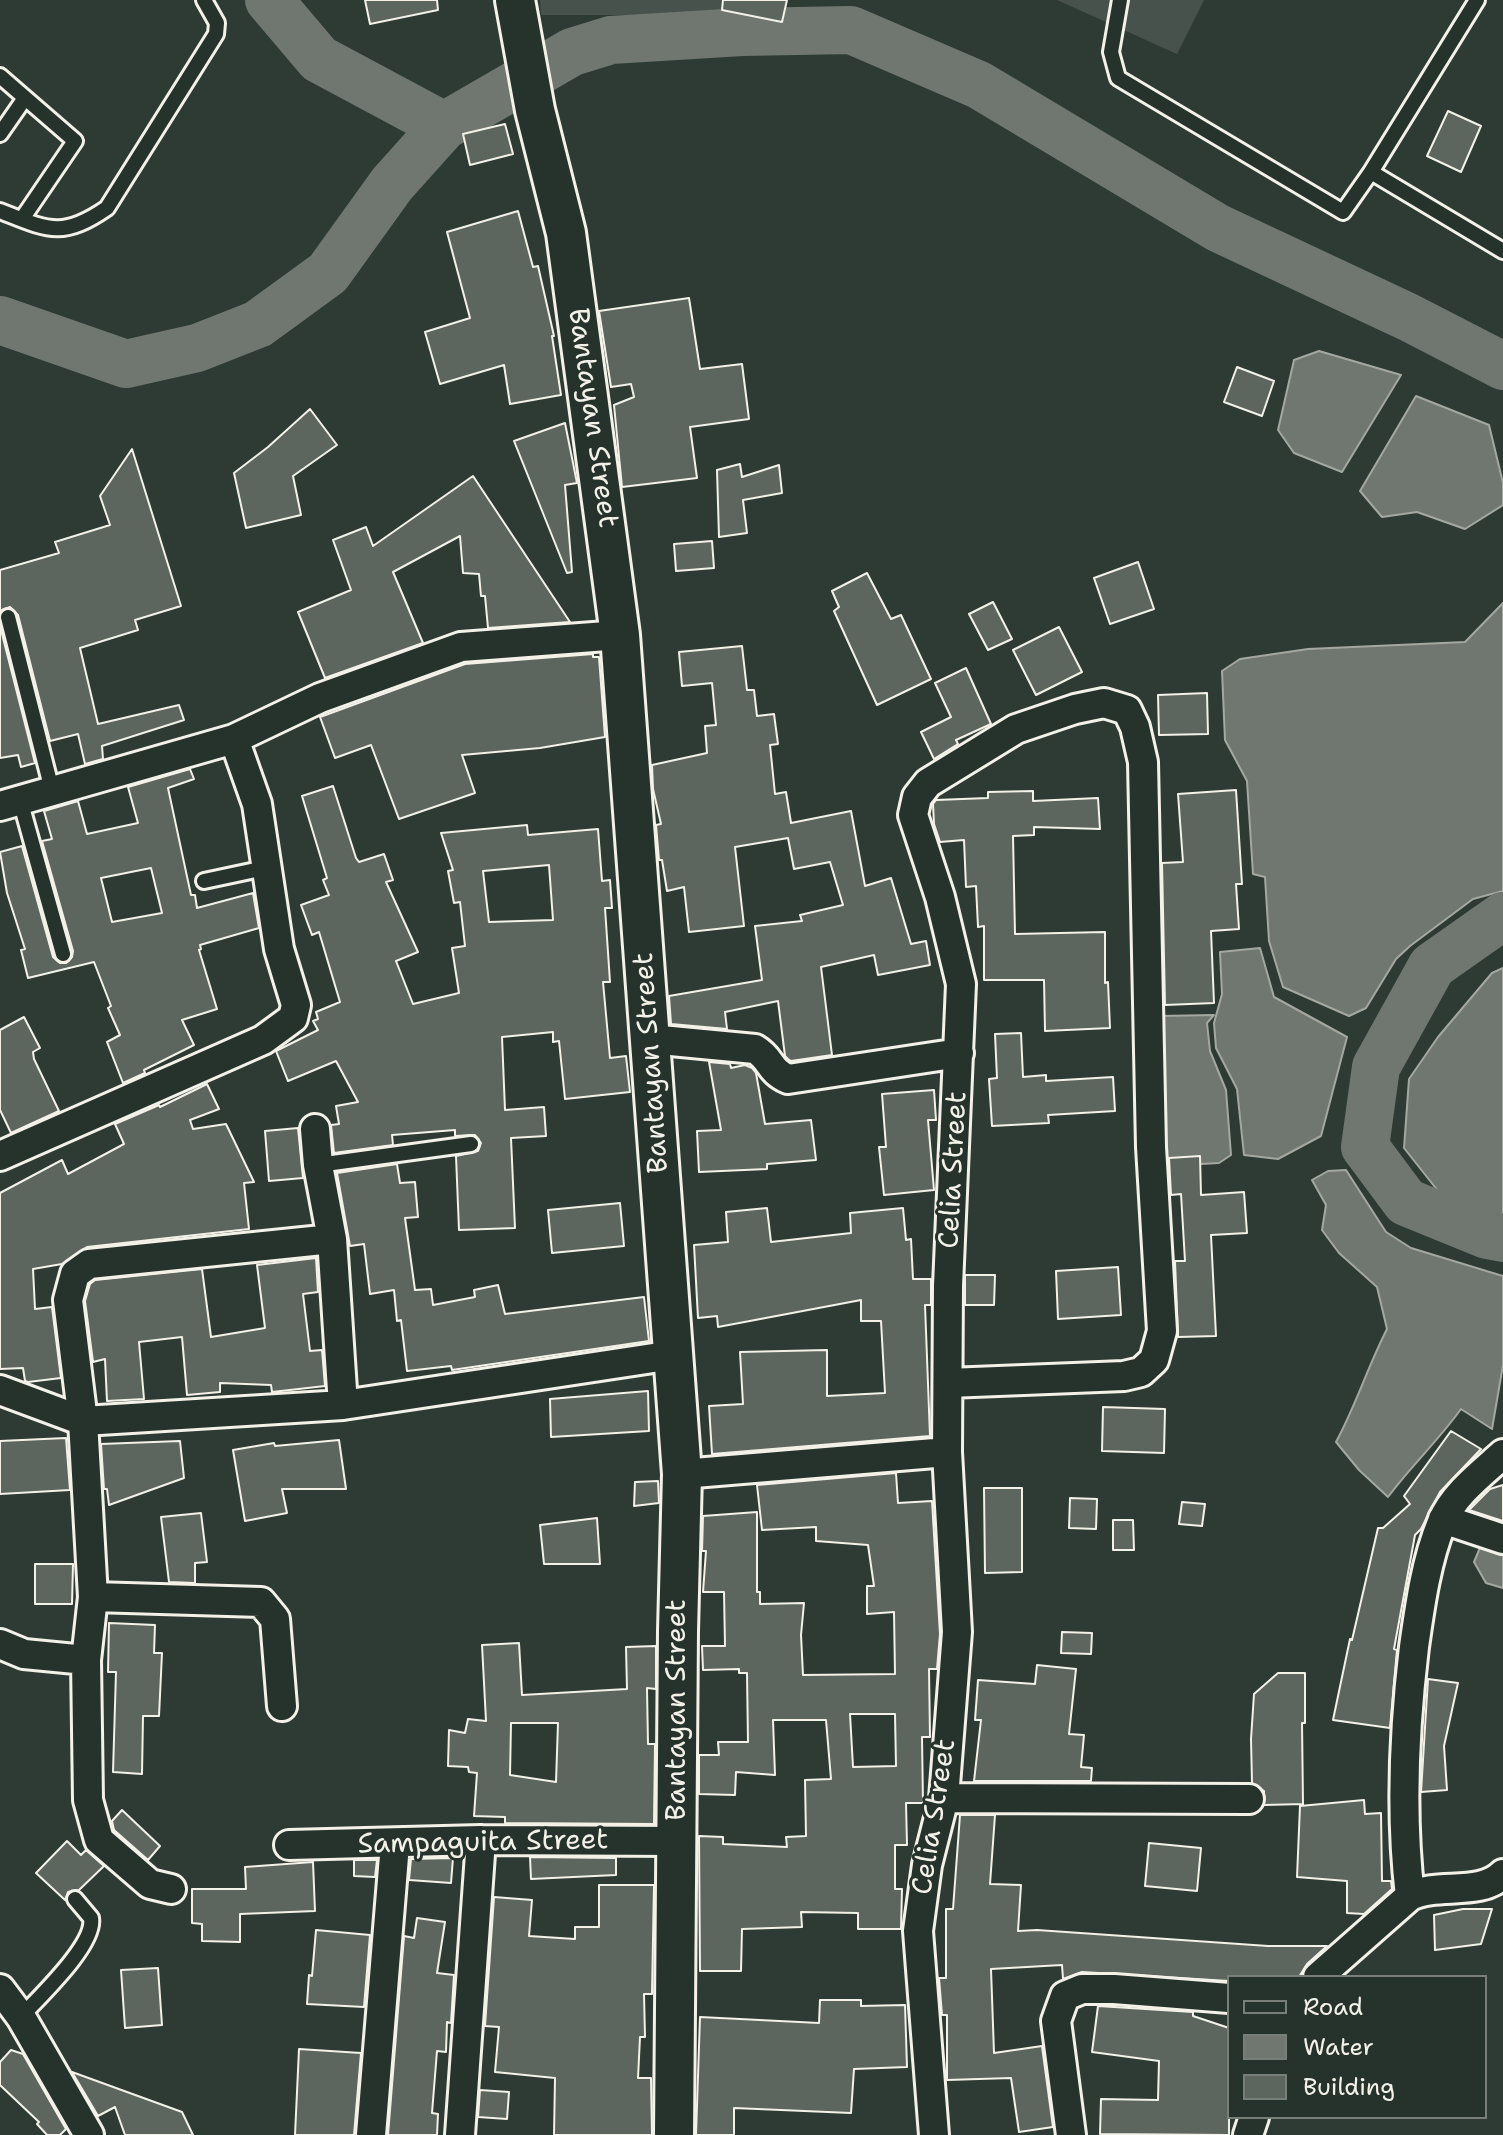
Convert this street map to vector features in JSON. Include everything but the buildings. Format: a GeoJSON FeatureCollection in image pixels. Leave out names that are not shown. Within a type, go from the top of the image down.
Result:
{"type":"FeatureCollection","features":[{"type":"Feature","properties":{"kind":"main road","name":"Bantayan Street"},"geometry":{"type":"LineString","coordinates":[[515,0],[535,110],[566,233],[620,635],[682,1474],[674,2135]]}},
{"type":"Feature","properties":{"kind":"street"},"geometry":{"type":"LineString","coordinates":[[10,803],[234,739],[320,698],[461,647],[620,635]]}},
{"type":"Feature","properties":{"kind":"street","name":"Celia Street"},"geometry":{"type":"LineString","coordinates":[[934,2135],[918,1931],[927,1865],[944,1798],[957,1632],[947,1452],[948,1286],[961,984],[940,897],[913,815],[917,797],[928,783],[1016,729],[1075,709],[1104,703],[1127,710],[1135,727],[1143,762],[1151,1147],[1162,1331],[1154,1360],[1141,1372],[1124,1376],[948,1383]]}},
{"type":"Feature","properties":{"kind":"street"},"geometry":{"type":"LineString","coordinates":[[0,1156],[263,1040],[293,1018],[296,1005],[279,949],[257,804],[234,739]]}},
{"type":"Feature","properties":{"kind":"street"},"geometry":{"type":"LineString","coordinates":[[650,1039],[755,1049],[765,1055],[774,1073],[788,1079],[959,1053]]}},
{"type":"Feature","properties":{"kind":"street"},"geometry":{"type":"LineString","coordinates":[[315,1129],[318,1165],[332,1239],[343,1405]]}},
{"type":"Feature","properties":{"kind":"street"},"geometry":{"type":"LineString","coordinates":[[171,1889],[150,1884],[99,1840],[88,1800],[86,1660],[93,1597],[83,1421],[68,1300],[75,1274],[89,1264],[332,1239]]}},
{"type":"Feature","properties":{"kind":"street"},"geometry":{"type":"LineString","coordinates":[[0,1390],[83,1421],[343,1405],[673,1355]]}},
{"type":"Feature","properties":{"kind":"street"},"geometry":{"type":"LineString","coordinates":[[682,1474],[947,1452]]}},
{"type":"Feature","properties":{"kind":"street"},"geometry":{"type":"LineString","coordinates":[[1410,1896],[1403,1815],[1407,1700],[1421,1598],[1443,1519],[1470,1484],[1503,1454]]}},
{"type":"Feature","properties":{"kind":"street"},"geometry":{"type":"LineString","coordinates":[[1443,1519],[1503,1539]]}},
{"type":"Feature","properties":{"kind":"street"},"geometry":{"type":"LineString","coordinates":[[93,1597],[261,1602],[275,1619],[282,1706]]}},
{"type":"Feature","properties":{"kind":"street"},"geometry":{"type":"LineString","coordinates":[[0,1644],[24,1654],[86,1660]]}},
{"type":"Feature","properties":{"kind":"street"},"geometry":{"type":"LineString","coordinates":[[944,1798],[1249,1799]]}},
{"type":"Feature","properties":{"kind":"street"},"geometry":{"type":"LineString","coordinates":[[460,2135],[481,1840]]}},
{"type":"Feature","properties":{"kind":"street","name":"Sampaguita Street"},"geometry":{"type":"LineString","coordinates":[[289,1845],[481,1840],[678,1841]]}},
{"type":"Feature","properties":{"kind":"street"},"geometry":{"type":"LineString","coordinates":[[371,2135],[395,1844]]}},
{"type":"Feature","properties":{"kind":"street"},"geometry":{"type":"LineString","coordinates":[[1320,1975],[1410,1896],[1429,1889],[1495,1882],[1503,1874]]}},
{"type":"Feature","properties":{"kind":"street"},"geometry":{"type":"LineString","coordinates":[[0,1989],[21,2017],[89,2135]]}},
{"type":"Feature","properties":{"kind":"street"},"geometry":{"type":"LineString","coordinates":[[1071,2135],[1056,2021],[1065,1996],[1082,1989],[1098,1989],[1227,1998]]}},
{"type":"Feature","properties":{"kind":"lane"},"geometry":{"type":"LineString","coordinates":[[0,211],[54,229],[69,229],[107,208],[216,34],[217,23],[204,0]]}},
{"type":"Feature","properties":{"kind":"lane"},"geometry":{"type":"LineString","coordinates":[[1120,0],[1111,52],[1118,78],[1343,212],[1477,0]]}},
{"type":"Feature","properties":{"kind":"lane"},"geometry":{"type":"LineString","coordinates":[[0,76],[75,141],[22,219]]}},
{"type":"Feature","properties":{"kind":"lane"},"geometry":{"type":"LineString","coordinates":[[0,134],[25,98]]}},
{"type":"Feature","properties":{"kind":"lane"},"geometry":{"type":"LineString","coordinates":[[1371,172],[1503,251]]}},
{"type":"Feature","properties":{"kind":"lane"},"geometry":{"type":"LineString","coordinates":[[8,617],[52,790]]}},
{"type":"Feature","properties":{"kind":"lane"},"geometry":{"type":"LineString","coordinates":[[10,803],[63,954]]}},
{"type":"Feature","properties":{"kind":"lane"},"geometry":{"type":"LineString","coordinates":[[204,881],[265,868]]}},
{"type":"Feature","properties":{"kind":"lane"},"geometry":{"type":"LineString","coordinates":[[318,1165],[471,1144]]}},
{"type":"Feature","properties":{"kind":"lane"},"geometry":{"type":"LineString","coordinates":[[21,2017],[71,1961],[90,1932],[91,1918],[75,1899]]}},
{"type":"Feature","properties":{"kind":"shaded area"},"geometry":{"type":"Polygon","coordinates":[[[540,0],[751,0],[747,15],[541,15],[540,0]]]}},
{"type":"Feature","properties":{"kind":"shaded area"},"geometry":{"type":"Polygon","coordinates":[[[1057,0],[1204,0],[1177,54],[1057,0]]]}},
{"type":"Feature","properties":{"kind":"water"},"geometry":{"type":"Polygon","coordinates":[[[1319,351],[1401,375],[1342,472],[1294,453],[1278,430],[1294,360],[1319,351]]]}},
{"type":"Feature","properties":{"kind":"water"},"geometry":{"type":"Polygon","coordinates":[[[1416,396],[1489,425],[1503,483],[1503,505],[1465,529],[1417,512],[1382,517],[1360,491],[1416,396]]]}},
{"type":"Feature","properties":{"kind":"water"},"geometry":{"type":"Polygon","coordinates":[[[1503,603],[1503,891],[1473,899],[1410,946],[1396,959],[1366,1008],[1349,1016],[1283,987],[1269,941],[1265,877],[1253,874],[1247,781],[1225,740],[1222,671],[1240,659],[1308,649],[1465,642],[1503,603]]]}},
{"type":"Feature","properties":{"kind":"water"},"geometry":{"type":"Polygon","coordinates":[[[1260,948],[1274,997],[1347,1037],[1321,1136],[1278,1159],[1244,1155],[1237,1089],[1216,1048],[1214,1023],[1222,994],[1220,952],[1260,948]]]}},
{"type":"Feature","properties":{"kind":"water"},"geometry":{"type":"Polygon","coordinates":[[[1503,968],[1503,1217],[1492,1216],[1438,1191],[1404,1148],[1409,1079],[1438,1037],[1492,973],[1503,968]]]}},
{"type":"Feature","properties":{"kind":"water"},"geometry":{"type":"Polygon","coordinates":[[[1214,1015],[1207,1023],[1210,1051],[1226,1090],[1231,1155],[1219,1163],[1165,1166],[1159,1016],[1214,1015]]]}},
{"type":"Feature","properties":{"kind":"water"},"geometry":{"type":"Polygon","coordinates":[[[1346,1170],[1386,1232],[1411,1248],[1503,1276],[1503,1365],[1492,1429],[1461,1409],[1388,1497],[1359,1470],[1336,1442],[1387,1329],[1377,1287],[1339,1253],[1322,1230],[1326,1205],[1312,1180],[1328,1171],[1346,1170]]]}},
{"type":"Feature","properties":{"kind":"water"},"geometry":{"type":"Polygon","coordinates":[[[1503,1493],[1503,1588],[1486,1583],[1474,1562],[1503,1493]]]}},
{"type":"Feature","properties":{"kind":"waterway"},"geometry":{"type":"LineString","coordinates":[[269,0],[319,59],[444,126]]}},
{"type":"Feature","properties":{"kind":"waterway"},"geometry":{"type":"LineString","coordinates":[[0,320],[126,364],[197,348],[258,324],[328,273],[392,184],[444,126],[572,52],[611,40],[742,32],[851,30],[979,85],[1218,228],[1408,317],[1503,366]]}},
{"type":"Feature","properties":{"kind":"waterway"},"geometry":{"type":"LineString","coordinates":[[1503,916],[1432,966],[1376,1067],[1365,1147],[1406,1202],[1487,1235],[1503,1238]]}}]}
